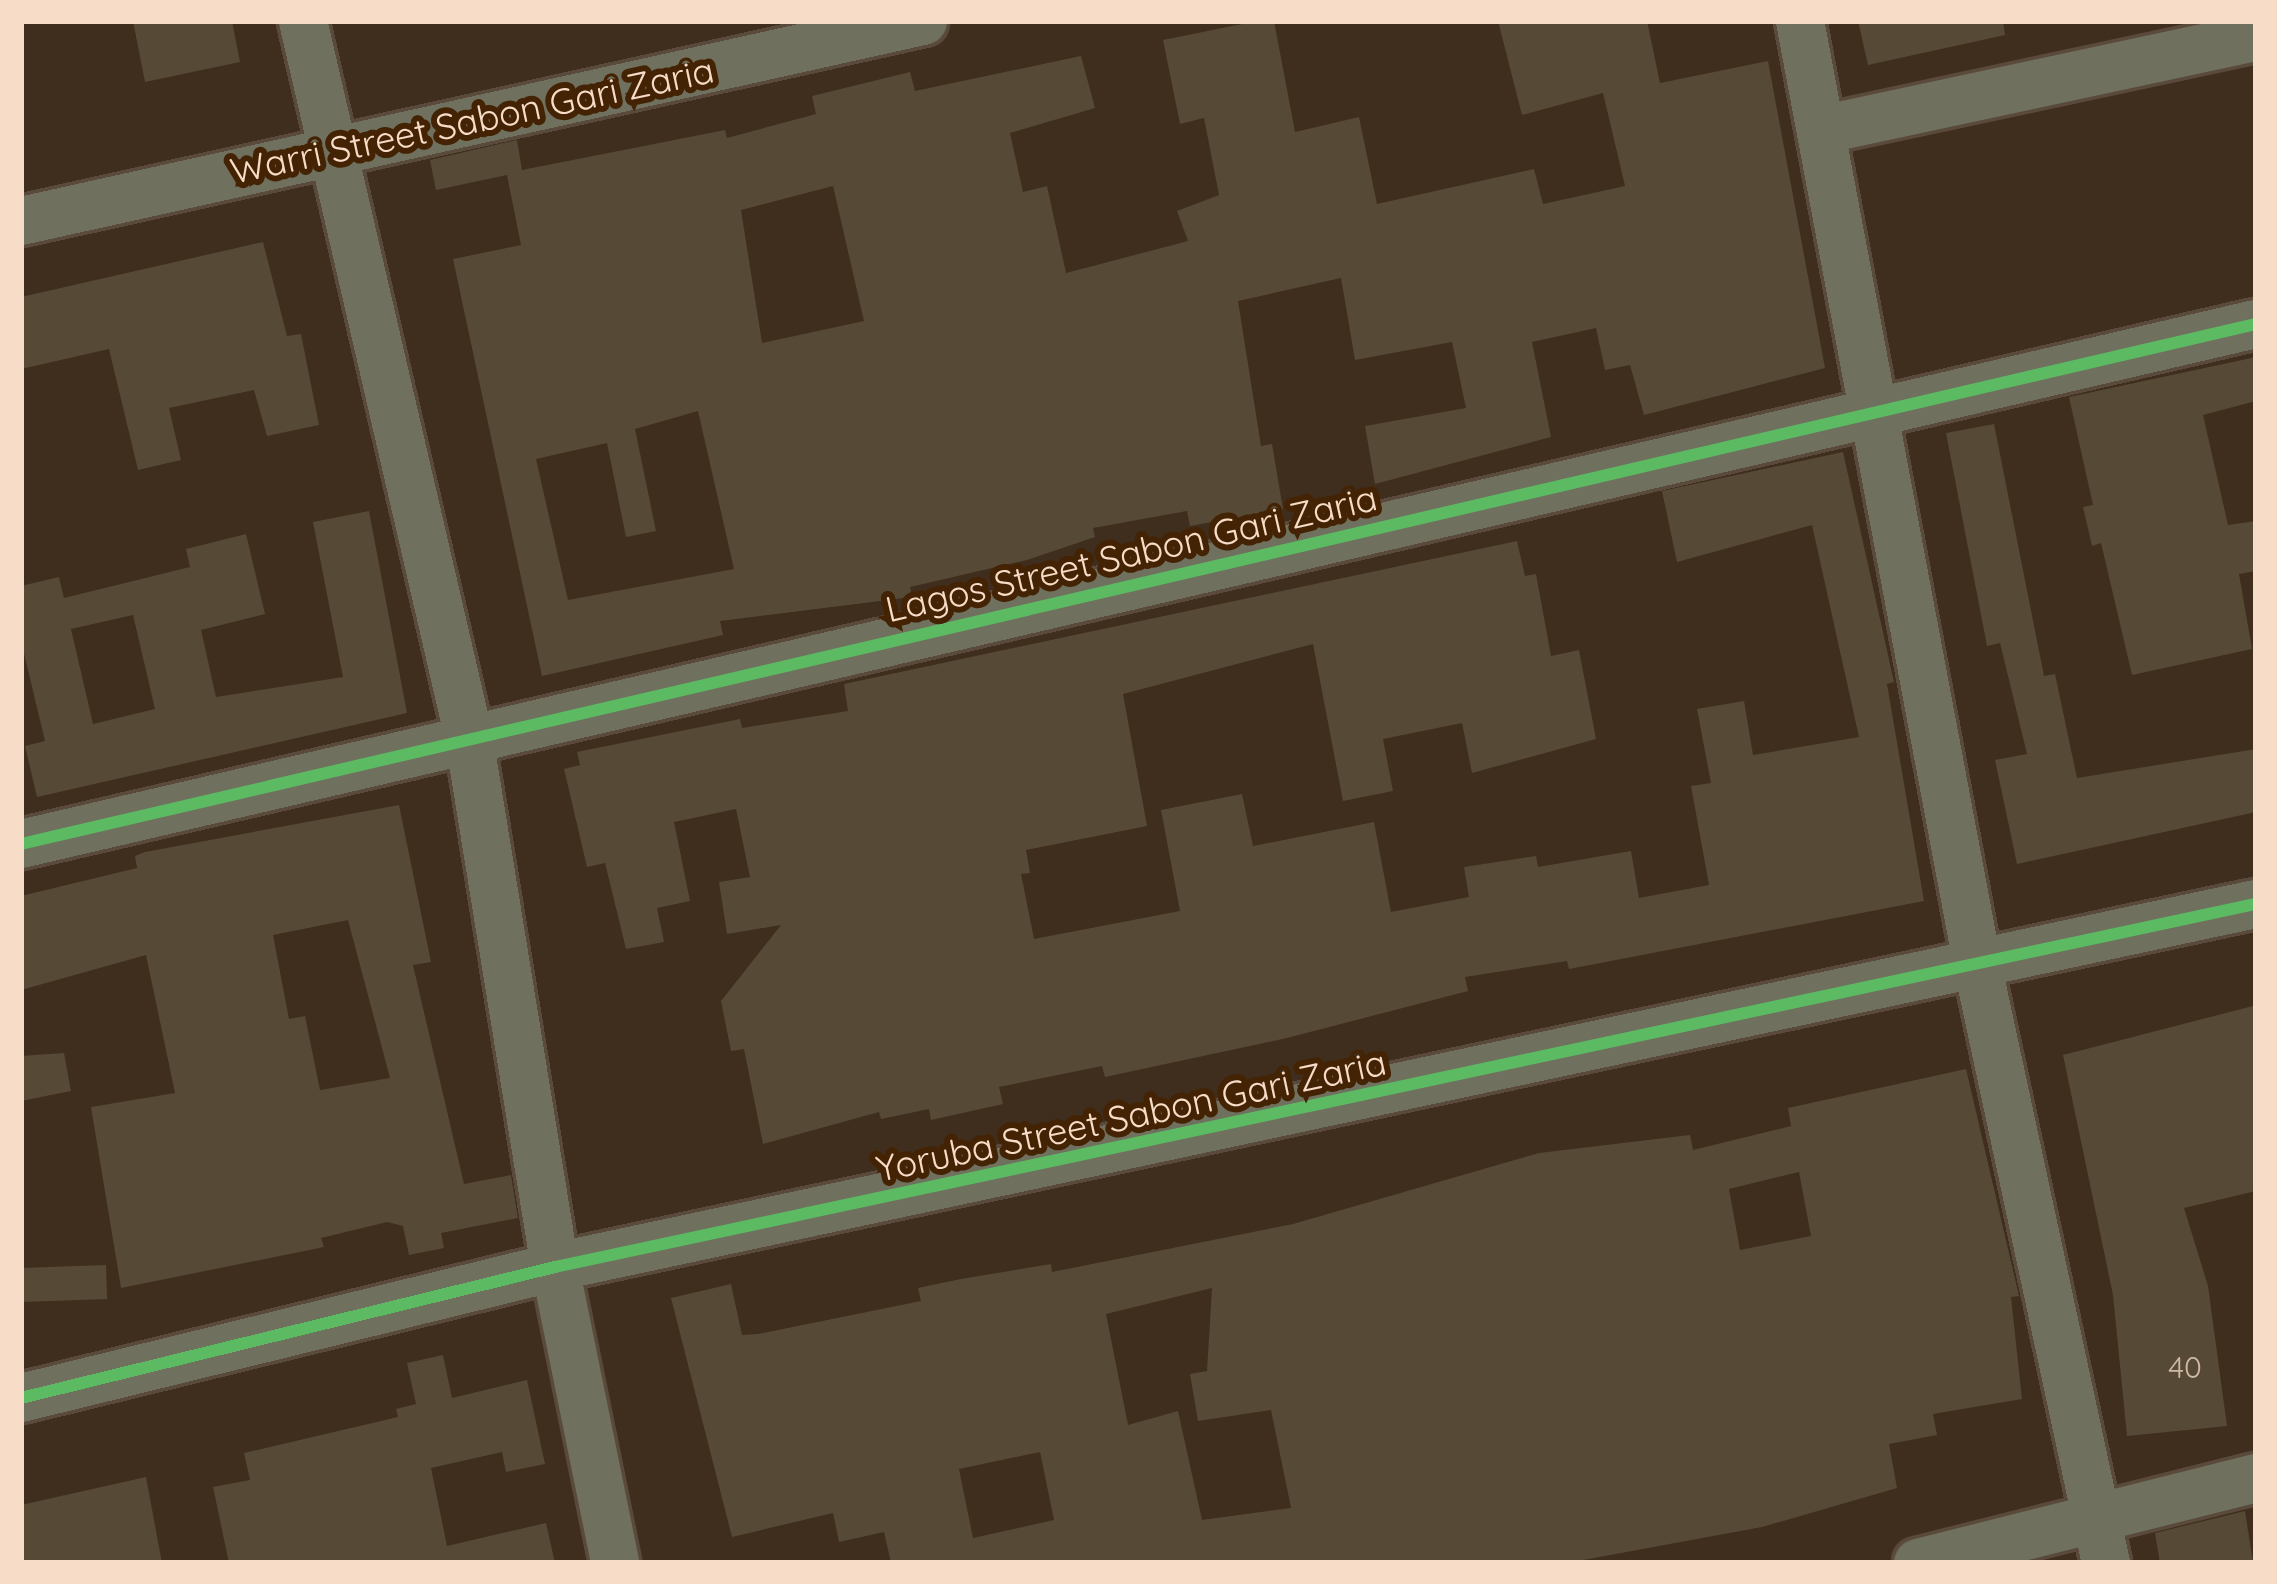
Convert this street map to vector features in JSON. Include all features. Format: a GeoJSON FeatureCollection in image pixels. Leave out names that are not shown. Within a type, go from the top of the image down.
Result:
{"type":"FeatureCollection","features":[{"type":"Feature","properties":{"kind":"street"},"geometry":{"type":"LineString","coordinates":[[303,21],[470,737],[555,1267],[615,1563]]}},
{"type":"Feature","properties":{"kind":"street","name":"Warri Street Sabon Gari Zaria"},"geometry":{"type":"LineString","coordinates":[[21,221],[923,21]]}},
{"type":"Feature","properties":{"kind":"street"},"geometry":{"type":"LineString","coordinates":[[1800,21],[1879,411],[1978,968],[2102,1544]]}},
{"type":"Feature","properties":{"kind":"street"},"geometry":{"type":"LineString","coordinates":[[1821,130],[2256,37]]}},
{"type":"Feature","properties":{"kind":"street","name":"Lagos Street Sabon Gari Zaria"},"geometry":{"type":"LineString","coordinates":[[21,844],[2256,324]]}},
{"type":"Feature","properties":{"kind":"street","name":"Yoruba Street Sabon Gari Zaria"},"geometry":{"type":"LineString","coordinates":[[21,1398],[555,1267],[1978,968],[2256,904]]}},
{"type":"Feature","properties":{"kind":"street"},"geometry":{"type":"LineString","coordinates":[[1918,1563],[2102,1544],[2256,1478]]}},
{"type":"Feature","properties":{"kind":"building"},"geometry":{"type":"Polygon","coordinates":[[[133,21],[232,21],[240,62],[145,82],[133,21]]]}},
{"type":"Feature","properties":{"kind":"building"},"geometry":{"type":"Polygon","coordinates":[[[1274,21],[1295,132],[1359,117],[1377,204],[1534,169],[1543,204],[1625,186],[1603,93],[1522,115],[1498,21],[1647,21],[1660,83],[1768,61],[1825,368],[1644,415],[1630,365],[1605,370],[1596,328],[1532,342],[1551,437],[1375,484],[1365,426],[1466,408],[1452,342],[1355,360],[1341,278],[1238,301],[1261,446],[1272,444],[1283,509],[1190,526],[1187,511],[1093,528],[1095,537],[1027,560],[910,587],[912,597],[720,621],[723,635],[542,676],[453,259],[521,245],[507,175],[436,190],[430,160],[517,140],[522,170],[725,130],[727,138],[816,114],[812,96],[910,72],[915,91],[1081,56],[1095,108],[1010,133],[1023,192],[1047,186],[1066,273],[1188,241],[1177,211],[1219,195],[1204,118],[1180,124],[1163,40],[1274,21]],[[833,186],[741,210],[762,343],[864,321],[833,186]],[[698,411],[635,429],[656,531],[626,537],[607,443],[536,459],[568,600],[734,569],[698,411]]]}},
{"type":"Feature","properties":{"kind":"building"},"geometry":{"type":"Polygon","coordinates":[[[1858,21],[2003,21],[2005,35],[1868,65],[1858,21]]]}},
{"type":"Feature","properties":{"kind":"building"},"geometry":{"type":"Polygon","coordinates":[[[263,242],[287,336],[301,334],[319,425],[267,436],[254,390],[169,408],[181,460],[138,470],[109,349],[21,369],[21,297],[263,242]]]}},
{"type":"Feature","properties":{"kind":"building"},"geometry":{"type":"Polygon","coordinates":[[[2256,357],[2256,401],[2203,415],[2228,525],[2256,521],[2256,571],[2239,574],[2252,649],[2132,675],[2101,543],[2092,546],[2083,507],[2093,505],[2069,397],[2256,357]]]}},
{"type":"Feature","properties":{"kind":"building"},"geometry":{"type":"Polygon","coordinates":[[[1994,424],[2044,676],[2055,674],[2077,778],[2256,749],[2256,812],[2017,864],[1995,760],[2027,754],[2000,643],[1987,646],[1946,433],[1994,424]]]}},
{"type":"Feature","properties":{"kind":"building"},"geometry":{"type":"Polygon","coordinates":[[[1843,452],[1894,682],[1887,684],[1924,901],[1569,969],[1567,961],[1465,977],[1468,991],[1287,1038],[1105,1077],[1102,1066],[999,1087],[1003,1104],[931,1120],[929,1109],[881,1119],[879,1112],[763,1144],[744,1049],[731,1051],[721,1001],[781,925],[727,934],[719,882],[750,877],[736,809],[674,822],[690,901],[657,908],[664,942],[626,949],[605,863],[587,867],[564,769],[580,765],[577,752],[740,719],[742,728],[848,711],[844,684],[1517,541],[1525,576],[1536,574],[1551,656],[1579,650],[1596,739],[1472,773],[1462,723],[1383,739],[1393,791],[1343,801],[1313,644],[1123,694],[1147,826],[1026,850],[1030,873],[1021,874],[1034,939],[1180,911],[1161,810],[1242,794],[1253,846],[1374,822],[1391,912],[1469,897],[1464,867],[1536,856],[1538,867],[1631,851],[1639,898],[1709,885],[1691,786],[1711,783],[1697,709],[1744,701],[1753,755],[1859,737],[1812,525],[1677,562],[1662,491],[1843,452]]]}},
{"type":"Feature","properties":{"kind":"building"},"geometry":{"type":"Polygon","coordinates":[[[369,511],[407,713],[37,797],[25,746],[45,741],[21,641],[21,586],[59,577],[64,598],[190,567],[186,549],[246,534],[265,614],[201,630],[216,697],[343,677],[313,522],[369,511]],[[133,615],[71,629],[93,724],[155,709],[133,615]]]}},
{"type":"Feature","properties":{"kind":"building"},"geometry":{"type":"Polygon","coordinates":[[[399,805],[431,962],[413,965],[464,1184],[511,1175],[518,1218],[441,1233],[444,1248],[409,1255],[403,1226],[387,1222],[321,1238],[324,1247],[121,1288],[91,1107],[175,1093],[146,955],[21,990],[21,896],[137,868],[135,856],[399,805]],[[348,920],[273,935],[289,1019],[305,1016],[320,1090],[390,1078],[348,920]]]}},
{"type":"Feature","properties":{"kind":"building"},"geometry":{"type":"Polygon","coordinates":[[[2253,1006],[2256,1191],[2184,1208],[2208,1286],[2227,1426],[2127,1436],[2113,1295],[2063,1055],[2253,1006]]]}},
{"type":"Feature","properties":{"kind":"building"},"geometry":{"type":"Polygon","coordinates":[[[64,1053],[71,1091],[21,1101],[21,1056],[64,1053]]]}},
{"type":"Feature","properties":{"kind":"building"},"geometry":{"type":"Polygon","coordinates":[[[1966,1069],[2019,1296],[2011,1297],[2022,1399],[1933,1414],[1937,1435],[1889,1444],[1897,1488],[1762,1527],[1567,1563],[891,1563],[884,1532],[839,1542],[833,1513],[732,1537],[671,1298],[731,1284],[742,1335],[758,1334],[921,1301],[918,1288],[961,1279],[1051,1264],[1052,1272],[1293,1224],[1539,1153],[1690,1135],[1693,1150],[1791,1126],[1788,1108],[1966,1069]],[[1799,1172],[1729,1189],[1740,1250],[1811,1236],[1799,1172]],[[1212,1288],[1106,1314],[1128,1425],[1178,1411],[1202,1520],[1291,1508],[1271,1410],[1198,1421],[1190,1374],[1207,1371],[1212,1288]],[[1040,1452],[959,1469],[973,1538],[1054,1520],[1040,1452]]]}},
{"type":"Feature","properties":{"kind":"building"},"geometry":{"type":"Polygon","coordinates":[[[106,1265],[107,1299],[22,1302],[21,1268],[106,1265]]]}},
{"type":"Feature","properties":{"kind":"building"},"geometry":{"type":"Polygon","coordinates":[[[443,1355],[452,1398],[527,1380],[545,1464],[506,1472],[502,1452],[431,1468],[447,1546],[546,1523],[555,1563],[229,1563],[213,1487],[250,1480],[244,1453],[398,1417],[396,1409],[416,1404],[407,1363],[443,1355]]]}},
{"type":"Feature","properties":{"kind":"building"},"geometry":{"type":"Polygon","coordinates":[[[146,1477],[162,1563],[21,1563],[21,1505],[146,1477]]]}},
{"type":"Feature","properties":{"kind":"building"},"geometry":{"type":"Polygon","coordinates":[[[2245,1511],[2253,1563],[2160,1563],[2155,1533],[2245,1511]]]}},
{"type":"Feature","properties":{"kind":"cycle path"},"geometry":{"type":"LineString","coordinates":[[21,844],[2256,324]]}},
{"type":"Feature","properties":{"kind":"cycle path"},"geometry":{"type":"LineString","coordinates":[[21,1398],[555,1267],[2256,904]]}}]}
